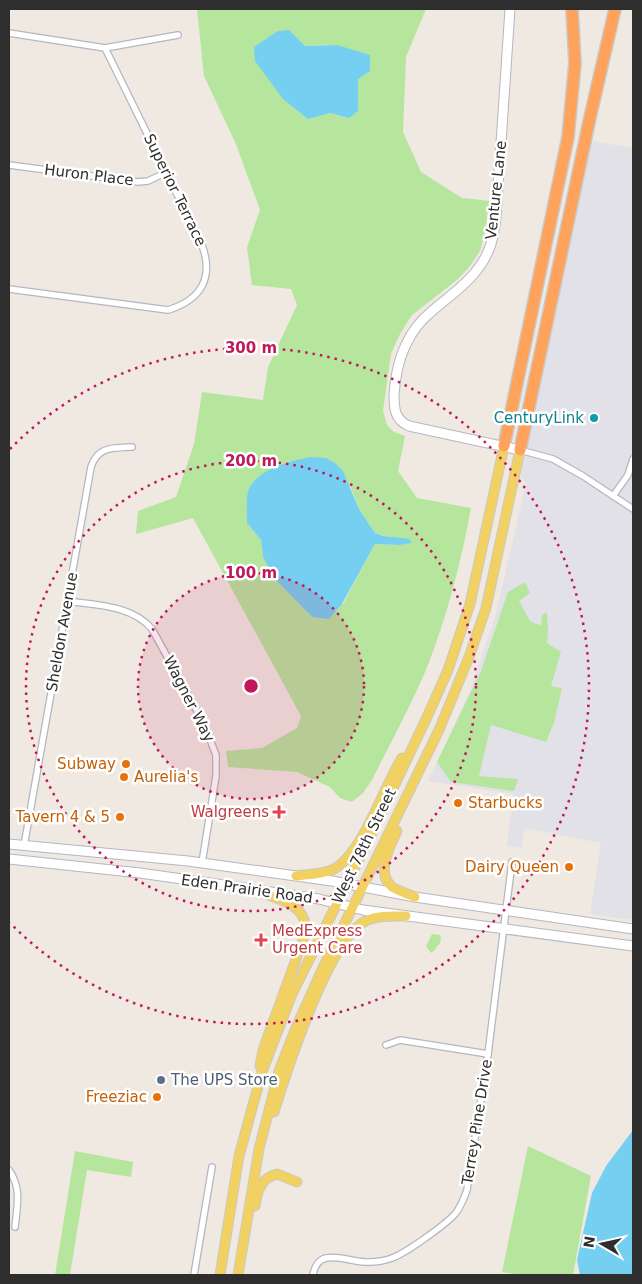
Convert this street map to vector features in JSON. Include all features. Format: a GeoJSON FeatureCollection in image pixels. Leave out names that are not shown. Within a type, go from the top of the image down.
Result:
{"type":"FeatureCollection","features":[{"type":"Feature","properties":{"kind":"highway"},"geometry":{"type":"LineString","coordinates":[[504,446],[568,137],[575,62],[572,9]]}},
{"type":"Feature","properties":{"kind":"highway"},"geometry":{"type":"LineString","coordinates":[[520,450],[587,131],[615,9]]}},
{"type":"Feature","properties":{"kind":"main road","name":"Venture Lane"},"geometry":{"type":"LineString","coordinates":[[510,9],[495,231],[491,246],[485,260],[470,278],[430,312],[412,332],[400,358],[395,386],[394,407],[397,417],[409,426],[520,450]]}},
{"type":"Feature","properties":{"kind":"main road","name":"West 78th Street"},"geometry":{"type":"LineString","coordinates":[[220,1275],[239,1156],[262,1072],[292,994],[347,884],[448,670],[470,604],[504,446]]}},
{"type":"Feature","properties":{"kind":"main road","name":"West 78th Street"},"geometry":{"type":"LineString","coordinates":[[238,1275],[258,1149],[279,1071],[321,972],[439,730],[469,657],[486,608],[520,450]]}},
{"type":"Feature","properties":{"kind":"main road"},"geometry":{"type":"LineString","coordinates":[[296,876],[325,872],[340,865],[351,854],[363,835],[396,767],[428,715]]}},
{"type":"Feature","properties":{"kind":"main road"},"geometry":{"type":"LineString","coordinates":[[408,794],[385,861],[384,870],[387,880],[393,887],[414,897]]}},
{"type":"Feature","properties":{"kind":"main road","name":"Eden Prairie Road"},"geometry":{"type":"LineString","coordinates":[[9,844],[202,863],[347,884],[414,897],[633,929]]}},
{"type":"Feature","properties":{"kind":"main road","name":"Eden Prairie Road"},"geometry":{"type":"LineString","coordinates":[[9,859],[246,888],[406,916],[633,946]]}},
{"type":"Feature","properties":{"kind":"main road"},"geometry":{"type":"LineString","coordinates":[[246,888],[292,904],[303,917],[305,928],[303,940],[263,1050],[250,1115]]}},
{"type":"Feature","properties":{"kind":"main road"},"geometry":{"type":"LineString","coordinates":[[258,1149],[274,1112],[294,1050],[308,1016],[333,961],[345,942],[360,924],[369,919],[406,916]]}},
{"type":"Feature","properties":{"kind":"main road"},"geometry":{"type":"LineString","coordinates":[[243,1275],[255,1202],[262,1182],[266,1178],[277,1174],[297,1182]]}},
{"type":"Feature","properties":{"kind":"street"},"geometry":{"type":"LineString","coordinates":[[9,33],[105,48],[178,35]]}},
{"type":"Feature","properties":{"kind":"street","name":"Superior Terrace"},"geometry":{"type":"LineString","coordinates":[[9,289],[156,310],[168,310],[190,300],[199,292],[204,281],[207,269],[206,257],[202,246],[105,48]]}},
{"type":"Feature","properties":{"kind":"street","name":"Huron Place"},"geometry":{"type":"LineString","coordinates":[[9,165],[138,182],[148,181],[167,172]]}},
{"type":"Feature","properties":{"kind":"street","name":"Sheldon Avenue"},"geometry":{"type":"LineString","coordinates":[[24,846],[93,459],[105,449],[132,447]]}},
{"type":"Feature","properties":{"kind":"street"},"geometry":{"type":"LineString","coordinates":[[520,450],[553,459],[633,509]]}},
{"type":"Feature","properties":{"kind":"street"},"geometry":{"type":"LineString","coordinates":[[613,496],[628,476],[633,459]]}},
{"type":"Feature","properties":{"kind":"street","name":"Wagner Way"},"geometry":{"type":"LineString","coordinates":[[67,601],[126,611],[143,620],[152,629],[204,724],[216,755],[216,776],[202,863]]}},
{"type":"Feature","properties":{"kind":"street","name":"Terrey Pine Drive"},"geometry":{"type":"LineString","coordinates":[[313,1275],[320,1257],[365,1262],[390,1259],[423,1238],[456,1213],[463,1202],[467,1190],[488,1054],[512,862]]}},
{"type":"Feature","properties":{"kind":"street"},"geometry":{"type":"LineString","coordinates":[[386,1046],[400,1040],[488,1054]]}},
{"type":"Feature","properties":{"kind":"street"},"geometry":{"type":"LineString","coordinates":[[194,1275],[212,1167]]}},
{"type":"Feature","properties":{"kind":"street"},"geometry":{"type":"LineString","coordinates":[[9,1170],[16,1183],[18,1193],[14,1227]]}},
{"type":"Feature","properties":{"kind":"shaded area"},"geometry":{"type":"Polygon","coordinates":[[[585,140],[633,148],[633,920],[590,914],[601,843],[525,828],[521,848],[507,846],[513,794],[428,781],[470,691],[495,617],[526,483],[516,469],[585,140]]]}},
{"type":"Feature","properties":{"kind":"green space"},"geometry":{"type":"Polygon","coordinates":[[[197,9],[426,9],[406,57],[403,132],[421,172],[462,198],[490,201],[480,251],[458,279],[411,316],[391,354],[383,411],[387,425],[394,432],[405,436],[398,471],[417,498],[471,508],[453,590],[426,670],[372,780],[363,793],[352,802],[340,798],[330,787],[297,772],[228,767],[226,751],[262,748],[297,728],[301,716],[193,518],[136,534],[138,511],[176,497],[194,444],[202,392],[263,400],[268,367],[297,305],[291,289],[252,285],[247,247],[260,210],[236,144],[204,76],[197,9]],[[337,45],[305,46],[308,119],[330,113],[349,118],[337,45]],[[350,485],[248,509],[247,523],[261,540],[263,557],[312,617],[343,604],[375,544],[400,545],[412,543],[375,533],[359,509],[350,485]]]}},
{"type":"Feature","properties":{"kind":"green space"},"geometry":{"type":"Polygon","coordinates":[[[525,582],[530,593],[519,601],[530,621],[541,626],[542,615],[547,612],[547,643],[561,652],[551,686],[562,688],[554,723],[546,742],[491,725],[479,776],[518,779],[514,791],[451,782],[437,762],[481,671],[508,592],[525,582]]]}},
{"type":"Feature","properties":{"kind":"green space"},"geometry":{"type":"Polygon","coordinates":[[[432,934],[440,935],[441,938],[440,944],[431,953],[426,946],[432,934]]]}},
{"type":"Feature","properties":{"kind":"green space"},"geometry":{"type":"Polygon","coordinates":[[[528,1146],[591,1176],[573,1275],[522,1275],[502,1272],[528,1146]]]}},
{"type":"Feature","properties":{"kind":"green space"},"geometry":{"type":"Polygon","coordinates":[[[75,1151],[133,1162],[131,1177],[87,1170],[70,1275],[55,1275],[75,1151]]]}},
{"type":"Feature","properties":{"kind":"water"},"geometry":{"type":"Polygon","coordinates":[[[289,30],[305,46],[337,45],[370,55],[370,71],[358,79],[358,111],[349,118],[330,113],[308,119],[283,99],[255,61],[254,47],[278,31],[289,30]]]}},
{"type":"Feature","properties":{"kind":"water"},"geometry":{"type":"Polygon","coordinates":[[[311,457],[326,458],[343,471],[359,509],[375,533],[409,539],[412,543],[400,545],[375,544],[342,604],[329,619],[312,617],[275,579],[263,557],[261,540],[247,523],[248,492],[258,477],[275,467],[311,457]]]}},
{"type":"Feature","properties":{"kind":"water"},"geometry":{"type":"Polygon","coordinates":[[[633,1130],[633,1275],[580,1275],[577,1260],[592,1193],[606,1166],[633,1130]]]}},
{"type":"Feature","properties":{"kind":"place","name":"CenturyLink"},"geometry":{"type":"Point","coordinates":[594,418]}},
{"type":"Feature","properties":{"kind":"place","name":"Subway"},"geometry":{"type":"Point","coordinates":[126,764]}},
{"type":"Feature","properties":{"kind":"place","name":"Aurelia's"},"geometry":{"type":"Point","coordinates":[124,777]}},
{"type":"Feature","properties":{"kind":"place","name":"Starbucks"},"geometry":{"type":"Point","coordinates":[458,803]}},
{"type":"Feature","properties":{"kind":"place","name":"Walgreens"},"geometry":{"type":"Point","coordinates":[279,812]}},
{"type":"Feature","properties":{"kind":"place","name":"Tavern 4 & 5"},"geometry":{"type":"Point","coordinates":[120,817]}},
{"type":"Feature","properties":{"kind":"place","name":"Dairy Queen"},"geometry":{"type":"Point","coordinates":[569,867]}},
{"type":"Feature","properties":{"kind":"place","name":"MedExpress Urgent Care"},"geometry":{"type":"Point","coordinates":[261,940]}},
{"type":"Feature","properties":{"kind":"place","name":"The UPS Store"},"geometry":{"type":"Point","coordinates":[161,1080]}},
{"type":"Feature","properties":{"kind":"place","name":"Freeziac"},"geometry":{"type":"Point","coordinates":[157,1097]}}]}
